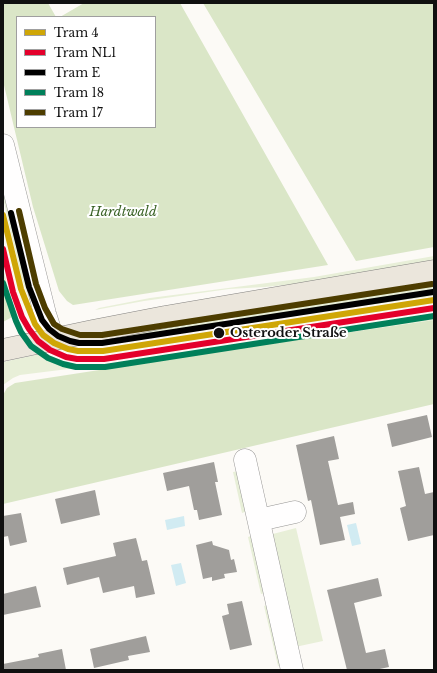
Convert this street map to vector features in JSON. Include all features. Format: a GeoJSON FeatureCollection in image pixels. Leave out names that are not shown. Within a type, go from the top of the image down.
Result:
{"type":"FeatureCollection","features":[{"type":"Feature","properties":{"kind":"main road"},"geometry":{"type":"LineString","coordinates":[[3,350],[93,331],[241,303],[434,271]]}},
{"type":"Feature","properties":{"kind":"street"},"geometry":{"type":"LineString","coordinates":[[3,145],[45,314],[53,339]]}},
{"type":"Feature","properties":{"kind":"street"},"geometry":{"type":"LineString","coordinates":[[245,460],[292,670]]}},
{"type":"Feature","properties":{"kind":"street"},"geometry":{"type":"LineString","coordinates":[[259,520],[295,512]]}},
{"type":"Feature","properties":{"kind":"green space","name":"Hardtwald"},"geometry":{"type":"Polygon","coordinates":[[[3,3],[48,3],[55,16],[16,16],[16,128],[156,128],[156,16],[62,16],[84,3],[180,3],[328,265],[73,305],[67,301],[59,291],[33,207],[3,81],[3,3]]]}},
{"type":"Feature","properties":{"kind":"green space"},"geometry":{"type":"Polygon","coordinates":[[[203,3],[434,3],[434,247],[356,261],[203,3]]]}},
{"type":"Feature","properties":{"kind":"green space"},"geometry":{"type":"Polygon","coordinates":[[[3,178],[34,313],[21,276],[3,198],[3,178]]]}},
{"type":"Feature","properties":{"kind":"green space"},"geometry":{"type":"Polygon","coordinates":[[[434,256],[434,263],[304,283],[229,289],[144,301],[95,310],[150,298],[314,277],[434,256]]]}},
{"type":"Feature","properties":{"kind":"green space"},"geometry":{"type":"Polygon","coordinates":[[[3,268],[14,316],[3,322],[3,268]]]}},
{"type":"Feature","properties":{"kind":"green space"},"geometry":{"type":"Polygon","coordinates":[[[434,280],[434,296],[333,310],[332,305],[237,320],[236,317],[223,319],[224,322],[128,337],[127,335],[434,280]]]}},
{"type":"Feature","properties":{"kind":"green space"},"geometry":{"type":"Polygon","coordinates":[[[434,314],[434,320],[328,335],[327,330],[434,314]]]}},
{"type":"Feature","properties":{"kind":"green space"},"geometry":{"type":"Polygon","coordinates":[[[434,320],[434,404],[3,504],[3,395],[7,388],[15,383],[434,320]]]}},
{"type":"Feature","properties":{"kind":"green space"},"geometry":{"type":"Polygon","coordinates":[[[40,354],[58,363],[76,368],[20,375],[3,385],[3,362],[40,354]]]}},
{"type":"Feature","properties":{"kind":"green space"},"geometry":{"type":"Polygon","coordinates":[[[239,471],[248,511],[242,513],[233,472],[239,471]]]}},
{"type":"Feature","properties":{"kind":"green space"},"geometry":{"type":"Polygon","coordinates":[[[296,528],[323,641],[295,647],[269,535],[296,528]]]}},
{"type":"Feature","properties":{"kind":"green space"},"geometry":{"type":"Polygon","coordinates":[[[254,535],[267,593],[261,594],[248,537],[254,535]]]}},
{"type":"Feature","properties":{"kind":"green space"},"geometry":{"type":"Polygon","coordinates":[[[270,604],[284,665],[278,666],[264,606],[270,604]]]}},
{"type":"Feature","properties":{"kind":"water"},"geometry":{"type":"Polygon","coordinates":[[[184,516],[185,526],[167,530],[165,520],[184,516]]]}},
{"type":"Feature","properties":{"kind":"water"},"geometry":{"type":"Polygon","coordinates":[[[356,523],[361,544],[352,546],[347,525],[356,523]]]}},
{"type":"Feature","properties":{"kind":"water"},"geometry":{"type":"Polygon","coordinates":[[[181,563],[186,583],[176,586],[171,565],[181,563]]]}},
{"type":"Feature","properties":{"kind":"building"},"geometry":{"type":"Polygon","coordinates":[[[427,415],[432,437],[392,447],[387,424],[427,415]]]}},
{"type":"Feature","properties":{"kind":"building"},"geometry":{"type":"Polygon","coordinates":[[[334,436],[339,459],[328,461],[338,505],[353,502],[355,514],[340,517],[345,540],[320,545],[311,500],[308,501],[296,445],[334,436]]]}},
{"type":"Feature","properties":{"kind":"building"},"geometry":{"type":"Polygon","coordinates":[[[214,462],[218,482],[215,482],[222,515],[199,520],[197,510],[194,510],[189,486],[167,491],[163,473],[214,462]]]}},
{"type":"Feature","properties":{"kind":"building"},"geometry":{"type":"Polygon","coordinates":[[[419,467],[425,494],[434,492],[434,535],[408,541],[400,508],[406,506],[398,471],[419,467]]]}},
{"type":"Feature","properties":{"kind":"building"},"geometry":{"type":"Polygon","coordinates":[[[95,490],[100,515],[61,524],[55,499],[95,490]]]}},
{"type":"Feature","properties":{"kind":"building"},"geometry":{"type":"Polygon","coordinates":[[[21,513],[27,542],[10,546],[8,536],[3,537],[3,516],[21,513]]]}},
{"type":"Feature","properties":{"kind":"building"},"geometry":{"type":"Polygon","coordinates":[[[136,538],[142,561],[147,560],[155,594],[136,598],[134,586],[103,593],[99,577],[67,585],[63,568],[116,556],[113,543],[136,538]]]}},
{"type":"Feature","properties":{"kind":"building"},"geometry":{"type":"Polygon","coordinates":[[[212,541],[213,545],[229,550],[231,560],[234,559],[237,572],[224,574],[225,578],[212,581],[212,577],[203,579],[196,545],[212,541]]]}},
{"type":"Feature","properties":{"kind":"building"},"geometry":{"type":"Polygon","coordinates":[[[378,578],[382,596],[354,603],[366,653],[385,649],[389,667],[375,670],[347,670],[327,590],[378,578]]]}},
{"type":"Feature","properties":{"kind":"building"},"geometry":{"type":"Polygon","coordinates":[[[36,586],[41,607],[3,615],[3,594],[36,586]]]}},
{"type":"Feature","properties":{"kind":"building"},"geometry":{"type":"Polygon","coordinates":[[[242,601],[252,645],[230,650],[222,616],[229,614],[227,604],[242,601]]]}},
{"type":"Feature","properties":{"kind":"building"},"geometry":{"type":"Polygon","coordinates":[[[146,636],[150,652],[128,656],[129,660],[94,668],[90,649],[146,636]]]}},
{"type":"Feature","properties":{"kind":"building"},"geometry":{"type":"Polygon","coordinates":[[[62,649],[66,670],[3,670],[3,664],[39,657],[38,654],[62,649]]]}},
{"type":"Feature","properties":{"kind":"tram line","name":"17"},"geometry":{"type":"LineString","coordinates":[[19,211],[36,284],[45,308],[54,324],[62,329],[80,335],[102,335],[432,284]]}},
{"type":"Feature","properties":{"kind":"tram line","name":"E"},"geometry":{"type":"LineString","coordinates":[[11,213],[29,287],[42,320],[49,329],[58,336],[79,343],[102,343],[433,292]]}},
{"type":"Feature","properties":{"kind":"tram line","name":"4"},"geometry":{"type":"LineString","coordinates":[[3,215],[21,289],[35,324],[43,335],[54,343],[68,349],[78,351],[103,351],[434,300]]}},
{"type":"Feature","properties":{"kind":"tram line","name":"NL1"},"geometry":{"type":"LineString","coordinates":[[3,249],[13,292],[22,317],[29,329],[38,341],[50,350],[66,357],[77,359],[104,359],[434,308]]}},
{"type":"Feature","properties":{"kind":"tram line","name":"18"},"geometry":{"type":"LineString","coordinates":[[3,283],[16,321],[21,332],[31,346],[48,358],[76,367],[105,367],[434,316]]}},
{"type":"Feature","properties":{"kind":"place","name":"Osteroder Straße"},"geometry":{"type":"Point","coordinates":[219,333]}}]}
